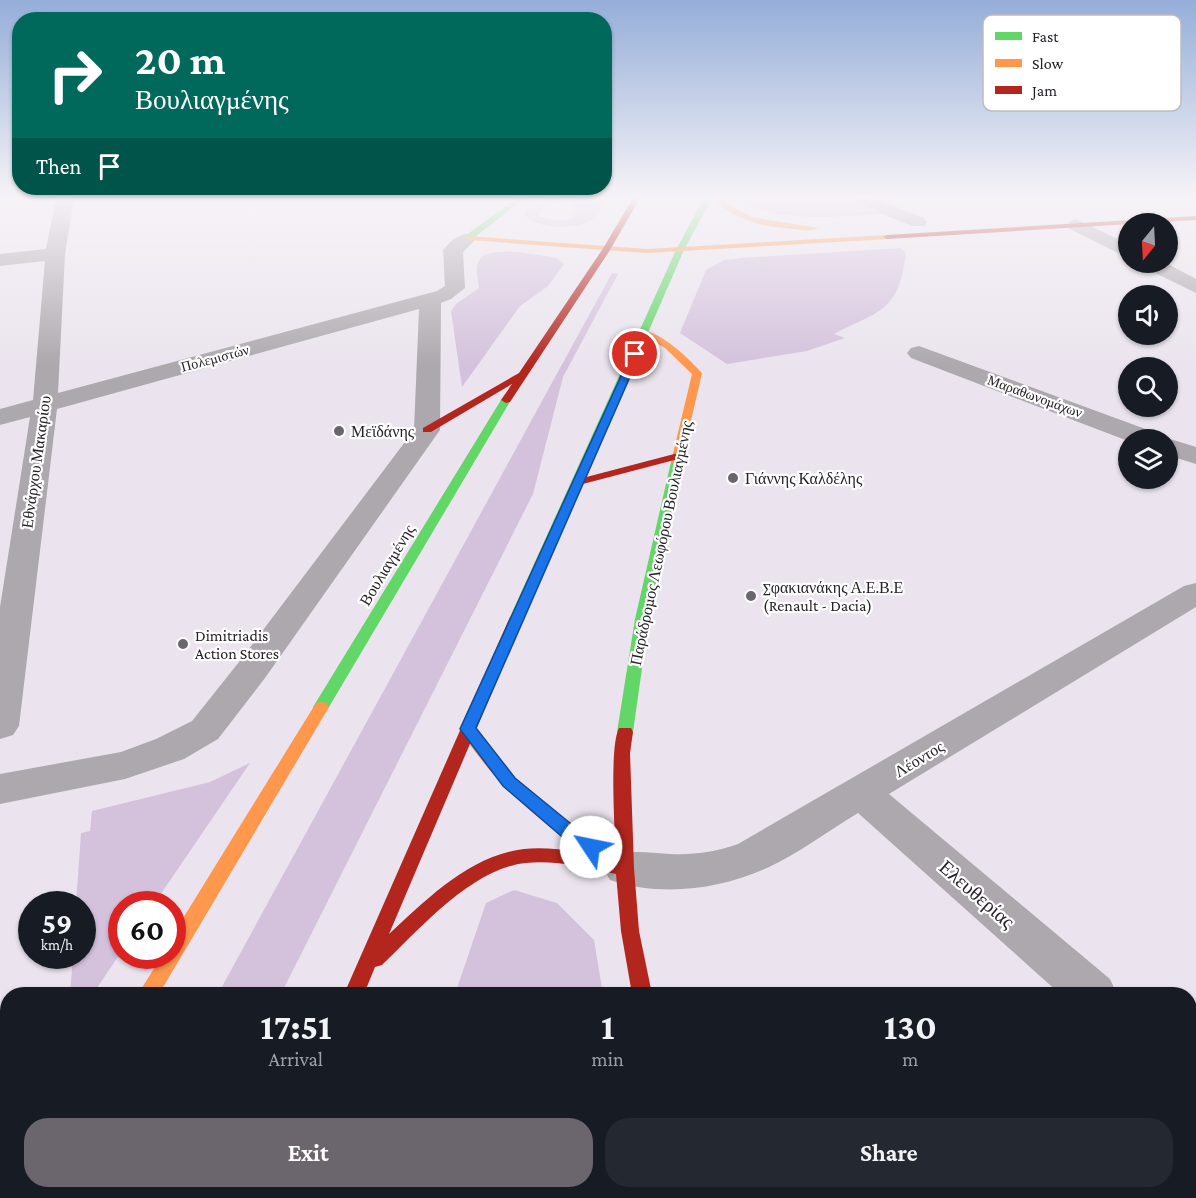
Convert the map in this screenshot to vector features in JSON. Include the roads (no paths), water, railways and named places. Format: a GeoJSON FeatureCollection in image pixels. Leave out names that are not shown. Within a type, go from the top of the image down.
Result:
{"type":"FeatureCollection","features":[{"type":"Feature","properties":{"kind":"main road","name":"Βουλιαγμένης"},"geometry":{"type":"LineString","coordinates":[[186,932],[522,374],[603,254]]}},
{"type":"Feature","properties":{"kind":"main road"},"geometry":{"type":"LineString","coordinates":[[357,987],[468,729],[678,254]]}},
{"type":"Feature","properties":{"kind":"main road","name":"Παράδρομος Λεωφόρου Βουλιαγμένης"},"geometry":{"type":"LineString","coordinates":[[641,987],[630,931],[625,868],[622,753],[642,619],[697,373],[668,346],[645,333]]}},
{"type":"Feature","properties":{"kind":"main road"},"geometry":{"type":"LineString","coordinates":[[427,430],[522,374]]}},
{"type":"Feature","properties":{"kind":"main road"},"geometry":{"type":"LineString","coordinates":[[579,482],[678,456]]}},
{"type":"Feature","properties":{"kind":"main road"},"geometry":{"type":"LineString","coordinates":[[468,729],[509,782],[574,837],[625,868]]}},
{"type":"Feature","properties":{"kind":"main road"},"geometry":{"type":"LineString","coordinates":[[367,967],[464,879],[510,858],[553,856],[625,868]]}},
{"type":"Feature","properties":{"kind":"main road","name":"Βουλιαγμένης"},"geometry":{"type":"LineString","coordinates":[[152,987],[163,969]]}},
{"type":"Feature","properties":{"kind":"street"},"geometry":{"type":"LineString","coordinates":[[0,260],[55,254]]}},
{"type":"Feature","properties":{"kind":"street","name":"Εθνάρχου Μακαρίου"},"geometry":{"type":"LineString","coordinates":[[0,726],[45,403],[55,254]]}},
{"type":"Feature","properties":{"kind":"street"},"geometry":{"type":"LineString","coordinates":[[0,789],[125,765],[170,749],[205,730],[252,670],[427,430],[430,299],[455,288],[453,254]]}},
{"type":"Feature","properties":{"kind":"street"},"geometry":{"type":"LineString","coordinates":[[1169,273],[1196,287]]}},
{"type":"Feature","properties":{"kind":"street","name":"Πολεμιστών"},"geometry":{"type":"LineString","coordinates":[[0,417],[430,299]]}},
{"type":"Feature","properties":{"kind":"street","name":"Μαραθωνομάχων"},"geometry":{"type":"LineString","coordinates":[[920,353],[1121,429]]}},
{"type":"Feature","properties":{"kind":"street"},"geometry":{"type":"LineString","coordinates":[[1178,450],[1196,456]]}},
{"type":"Feature","properties":{"kind":"street","name":"Λέοντος"},"geometry":{"type":"LineString","coordinates":[[625,868],[681,873],[708,871],[753,856],[1196,593]]}},
{"type":"Feature","properties":{"kind":"street","name":"Ελευθερίας"},"geometry":{"type":"LineString","coordinates":[[861,793],[1085,987]]}},
{"type":"Feature","properties":{"kind":"place","name":"Μεϊδάνης"},"geometry":{"type":"Point","coordinates":[339,431]}},
{"type":"Feature","properties":{"kind":"place","name":"Γιάννης Καλδέλης"},"geometry":{"type":"Point","coordinates":[733,478]}},
{"type":"Feature","properties":{"kind":"place","name":"Σφακιανάκης Α.Ε.Β.Ε (Renault - Dacia)"},"geometry":{"type":"Point","coordinates":[751,596]}},
{"type":"Feature","properties":{"kind":"place","name":"Dimitriadis Action Stores"},"geometry":{"type":"Point","coordinates":[183,644]}}]}
